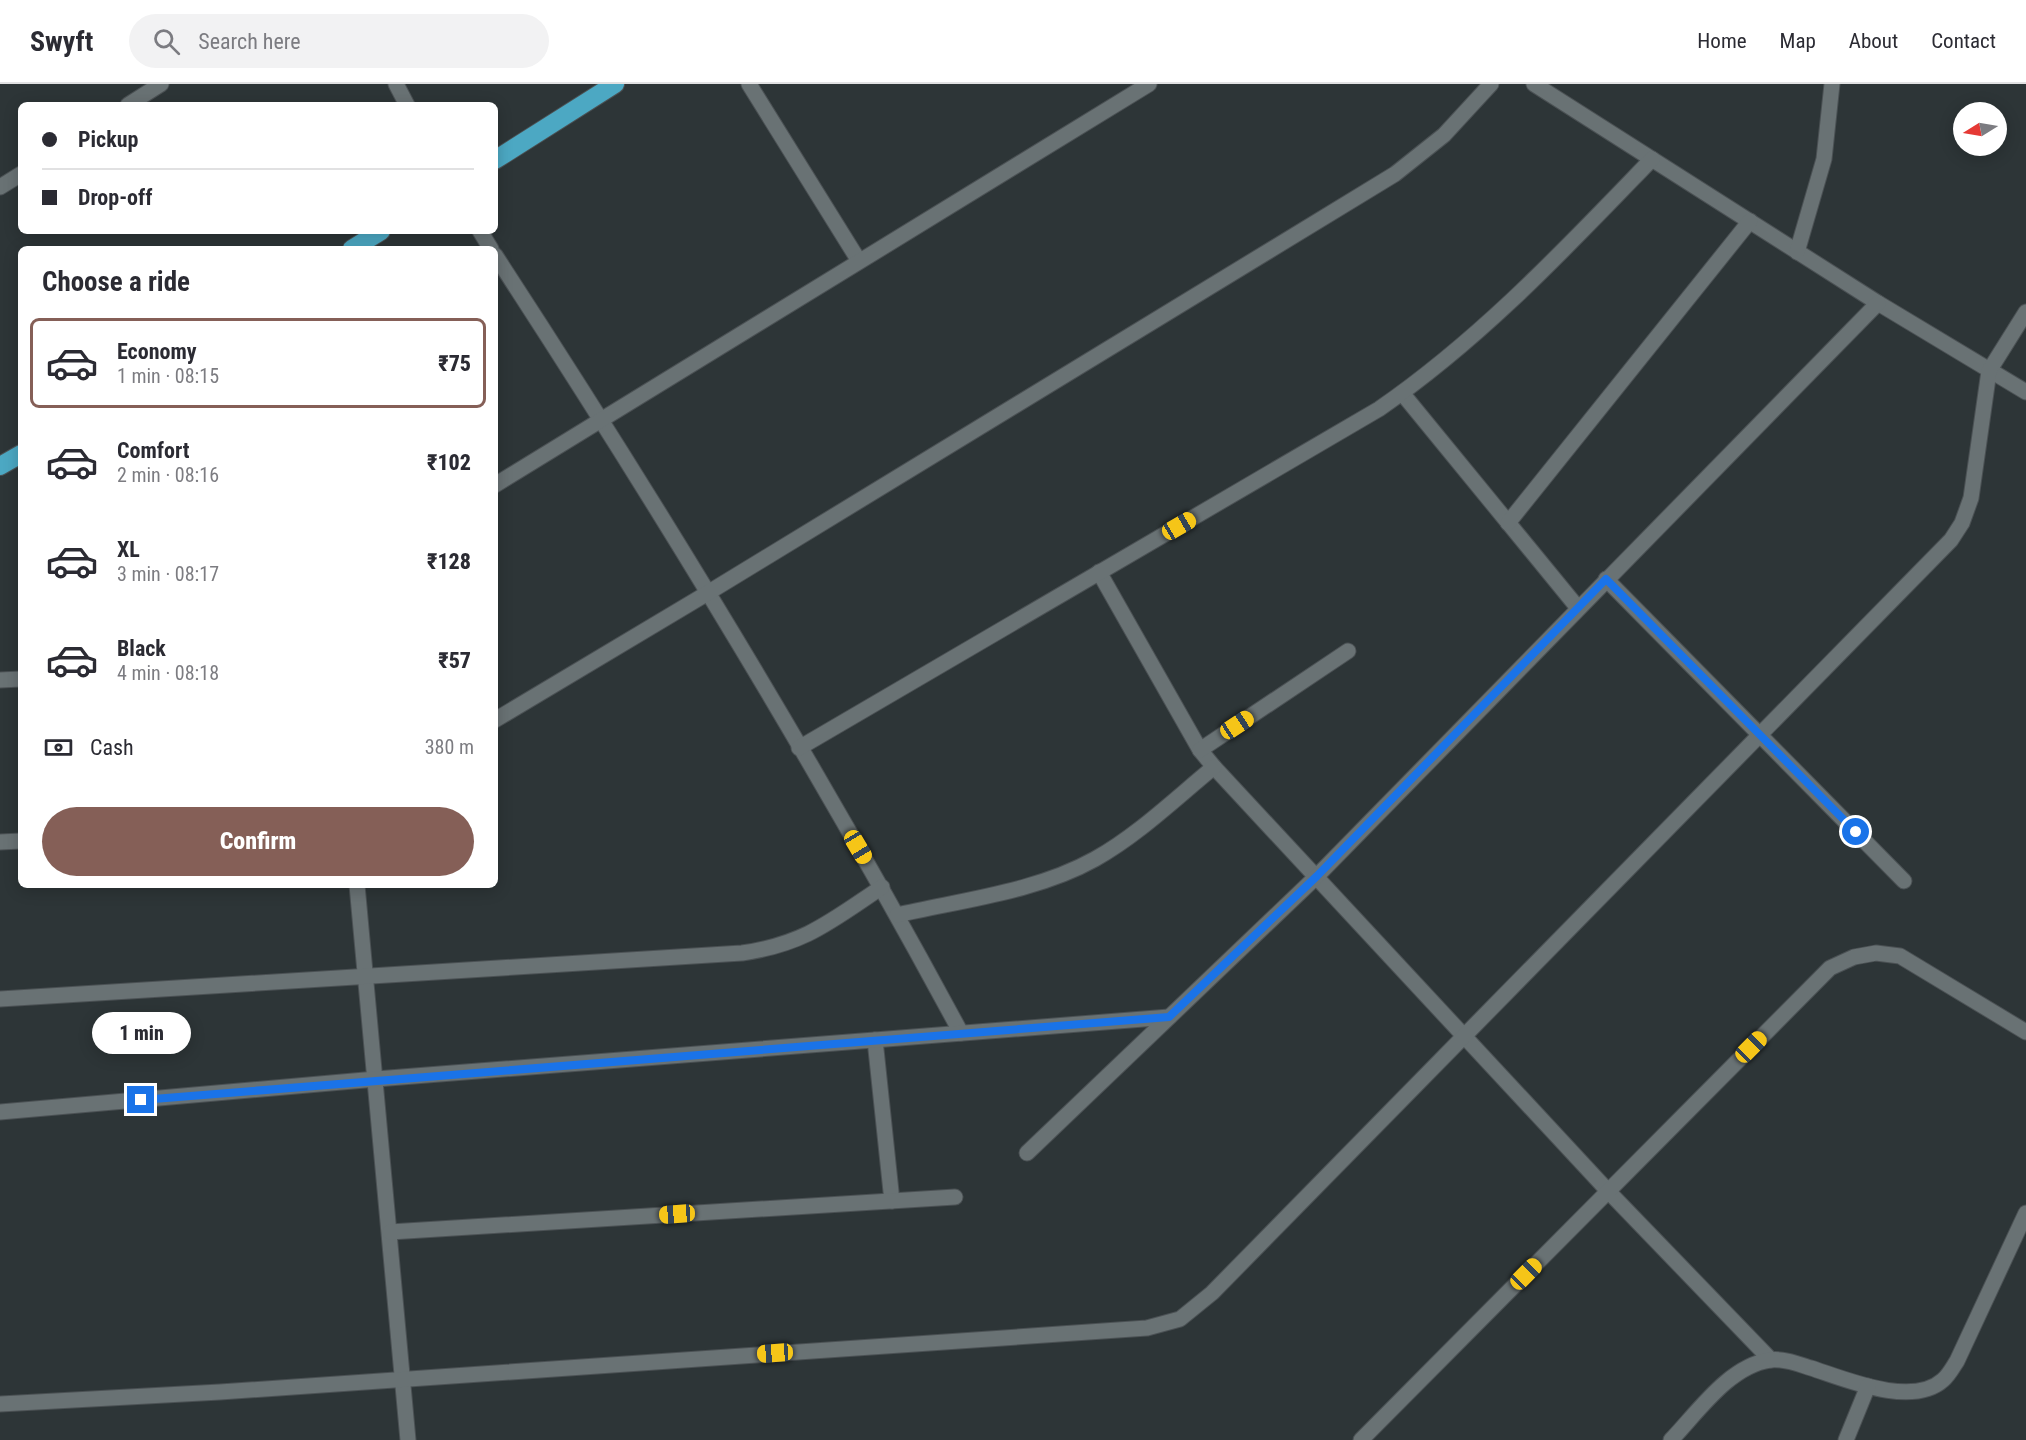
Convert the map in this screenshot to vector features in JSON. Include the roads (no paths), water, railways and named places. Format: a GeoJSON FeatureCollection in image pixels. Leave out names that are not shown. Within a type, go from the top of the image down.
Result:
{"type":"FeatureCollection","features":[{"type":"Feature","properties":{"kind":"highway"},"geometry":{"type":"LineString","coordinates":[[498,158],[615,84]]}},
{"type":"Feature","properties":{"kind":"highway"},"geometry":{"type":"LineString","coordinates":[[357,246],[376,234]]}},
{"type":"Feature","properties":{"kind":"highway"},"geometry":{"type":"LineString","coordinates":[[0,466],[18,456]]}},
{"type":"Feature","properties":{"kind":"street"},"geometry":{"type":"LineString","coordinates":[[133,102],[161,84]]}},
{"type":"Feature","properties":{"kind":"street"},"geometry":{"type":"LineString","coordinates":[[396,84],[405,102]]}},
{"type":"Feature","properties":{"kind":"street"},"geometry":{"type":"LineString","coordinates":[[748,84],[859,261]]}},
{"type":"Feature","properties":{"kind":"street"},"geometry":{"type":"LineString","coordinates":[[498,483],[1149,84]]}},
{"type":"Feature","properties":{"kind":"street"},"geometry":{"type":"LineString","coordinates":[[498,718],[1395,174],[1444,135],[1491,84]]}},
{"type":"Feature","properties":{"kind":"street"},"geometry":{"type":"LineString","coordinates":[[1534,84],[1878,303],[2026,392]]}},
{"type":"Feature","properties":{"kind":"street"},"geometry":{"type":"LineString","coordinates":[[1797,252],[1824,159],[1832,84]]}},
{"type":"Feature","properties":{"kind":"street"},"geometry":{"type":"LineString","coordinates":[[799,748],[1402,393],[1463,345],[1530,284],[1652,159]]}},
{"type":"Feature","properties":{"kind":"street"},"geometry":{"type":"LineString","coordinates":[[0,187],[18,176]]}},
{"type":"Feature","properties":{"kind":"street"},"geometry":{"type":"LineString","coordinates":[[1508,523],[1750,221]]}},
{"type":"Feature","properties":{"kind":"street"},"geometry":{"type":"LineString","coordinates":[[498,260],[601,418],[799,748],[882,887],[961,1034]]}},
{"type":"Feature","properties":{"kind":"street"},"geometry":{"type":"LineString","coordinates":[[1028,1153],[1317,876],[1878,303]]}},
{"type":"Feature","properties":{"kind":"street"},"geometry":{"type":"LineString","coordinates":[[0,1404],[1147,1328],[1180,1319],[1212,1293],[1951,540],[1962,523],[1971,498],[1989,371],[2026,312]]}},
{"type":"Feature","properties":{"kind":"street"},"geometry":{"type":"LineString","coordinates":[[1402,393],[1578,608]]}},
{"type":"Feature","properties":{"kind":"street"},"geometry":{"type":"LineString","coordinates":[[1099,573],[1200,750],[1214,767],[1608,1191],[1771,1360]]}},
{"type":"Feature","properties":{"kind":"street"},"geometry":{"type":"LineString","coordinates":[[1606,579],[1904,880]]}},
{"type":"Feature","properties":{"kind":"street"},"geometry":{"type":"LineString","coordinates":[[1200,750],[1348,651]]}},
{"type":"Feature","properties":{"kind":"street"},"geometry":{"type":"LineString","coordinates":[[0,680],[18,679]]}},
{"type":"Feature","properties":{"kind":"street"},"geometry":{"type":"LineString","coordinates":[[897,915],[1027,885],[1094,860],[1120,843],[1214,767]]}},
{"type":"Feature","properties":{"kind":"street"},"geometry":{"type":"LineString","coordinates":[[0,842],[18,841]]}},
{"type":"Feature","properties":{"kind":"street"},"geometry":{"type":"LineString","coordinates":[[0,999],[766,950],[802,939],[882,887]]}},
{"type":"Feature","properties":{"kind":"street"},"geometry":{"type":"LineString","coordinates":[[357,888],[408,1440]]}},
{"type":"Feature","properties":{"kind":"street"},"geometry":{"type":"LineString","coordinates":[[1361,1440],[1830,968],[1854,957],[1876,953],[1900,956],[2026,1032]]}},
{"type":"Feature","properties":{"kind":"street"},"geometry":{"type":"LineString","coordinates":[[0,1112],[376,1079],[1169,1017]]}},
{"type":"Feature","properties":{"kind":"street"},"geometry":{"type":"LineString","coordinates":[[875,1040],[892,1201]]}},
{"type":"Feature","properties":{"kind":"street"},"geometry":{"type":"LineString","coordinates":[[390,1232],[955,1197]]}},
{"type":"Feature","properties":{"kind":"street"},"geometry":{"type":"LineString","coordinates":[[1671,1440],[1732,1378],[1754,1365],[1771,1360],[1790,1362],[1868,1386],[1909,1393],[1927,1389],[1943,1380],[1957,1361],[2026,1213]]}},
{"type":"Feature","properties":{"kind":"street"},"geometry":{"type":"LineString","coordinates":[[1846,1440],[1868,1386]]}}]}
